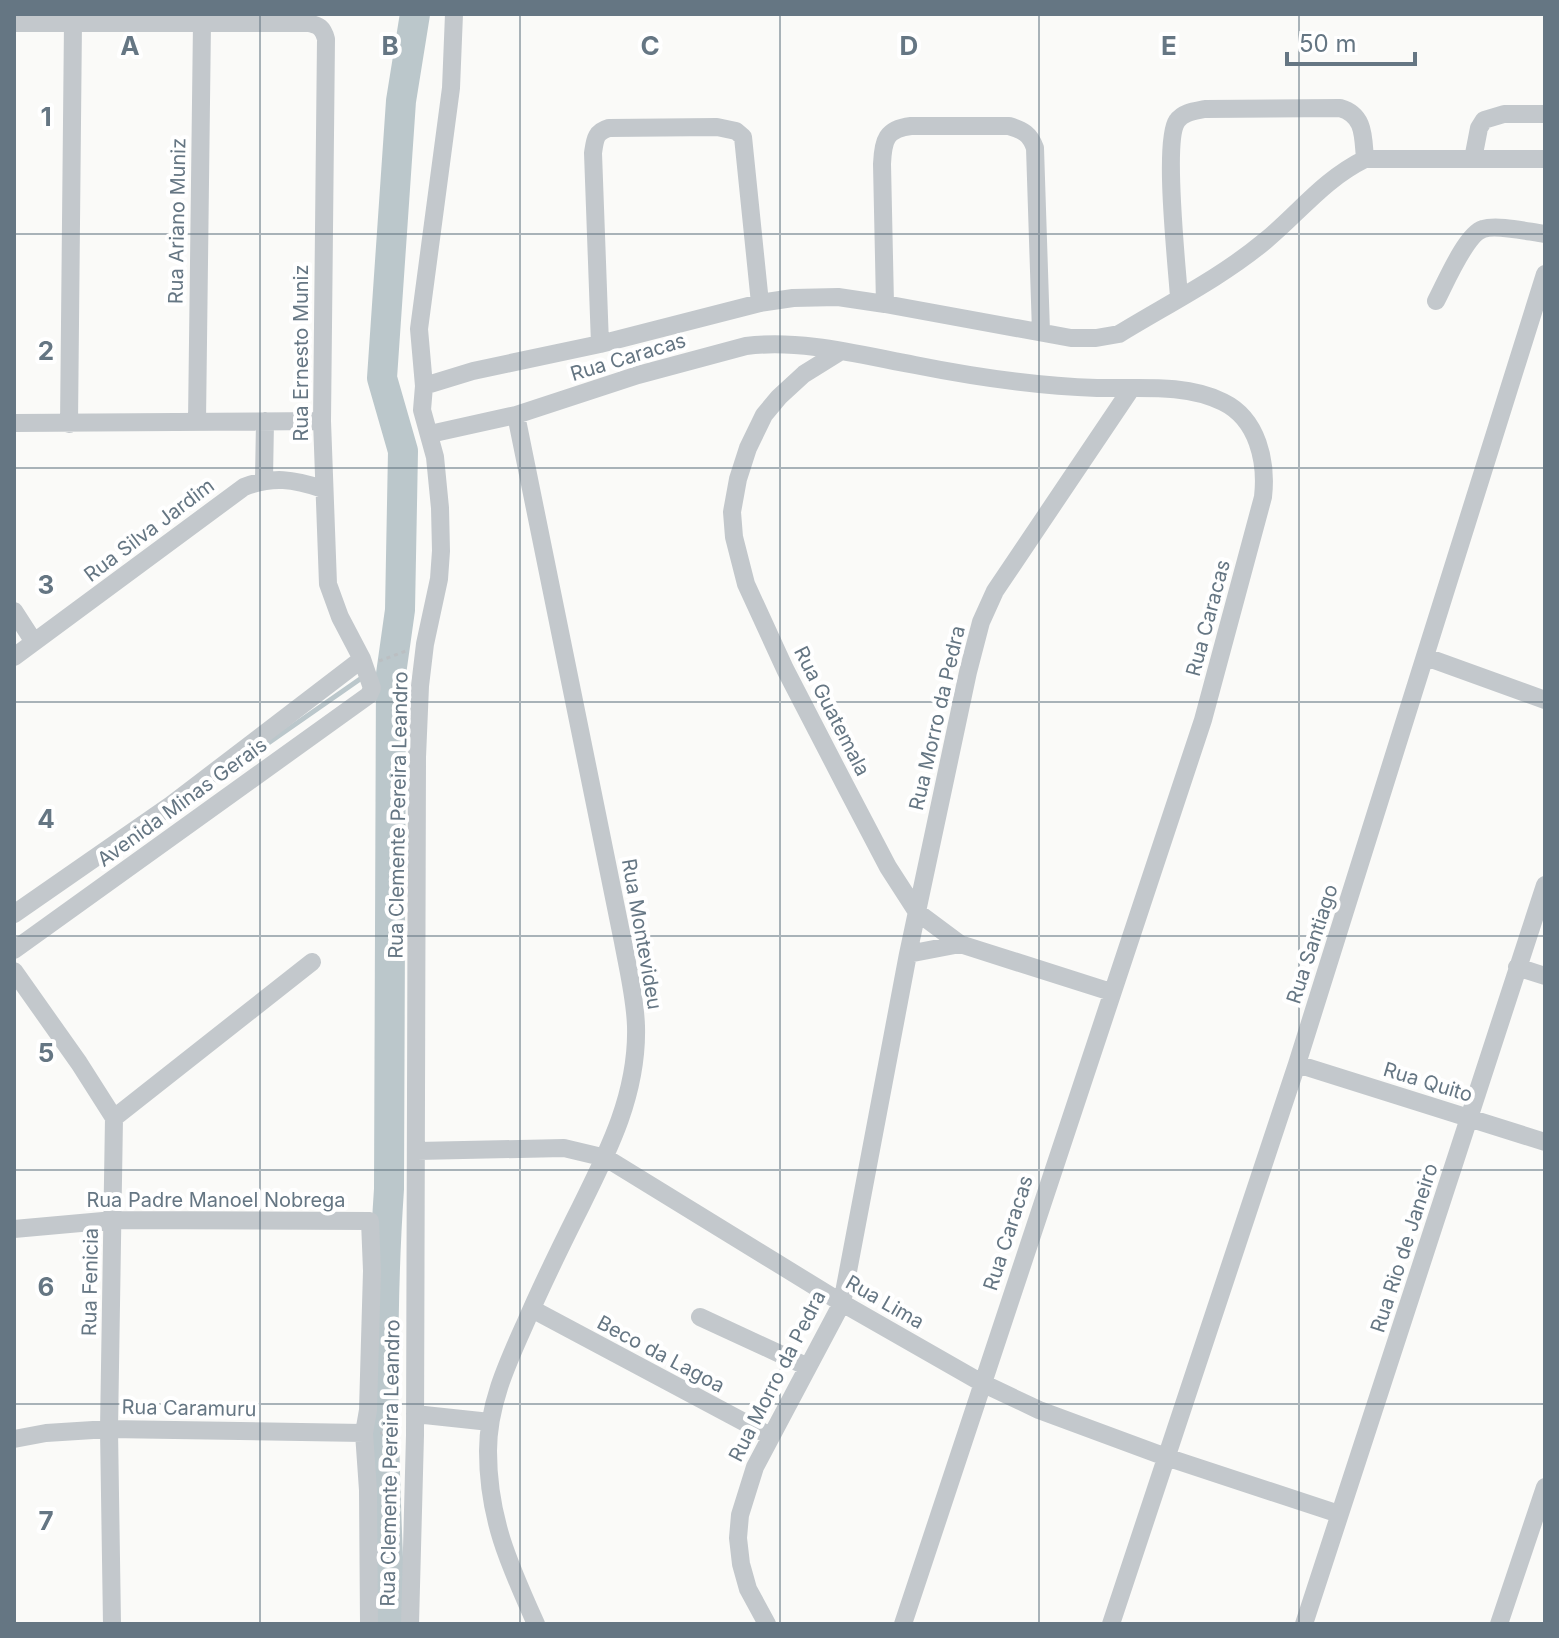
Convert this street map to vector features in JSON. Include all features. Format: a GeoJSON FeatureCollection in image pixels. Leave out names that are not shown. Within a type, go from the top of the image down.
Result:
{"type":"FeatureCollection","features":[{"type":"Feature","properties":{"kind":"street","name":"Rua Clemente Pereira Leandro"},"geometry":{"type":"LineString","coordinates":[[410,1624],[415,1414],[419,701],[441,551],[440,508],[430,434],[422,410],[424,386],[419,329],[451,88],[454,14]]}},
{"type":"Feature","properties":{"kind":"street"},"geometry":{"type":"LineString","coordinates":[[69,424],[73,22]]}},
{"type":"Feature","properties":{"kind":"street"},"geometry":{"type":"LineString","coordinates":[[14,23],[202,22]]}},
{"type":"Feature","properties":{"kind":"street","name":"Rua Ernesto Muniz"},"geometry":{"type":"LineString","coordinates":[[202,22],[308,23],[324,30],[322,421],[328,584],[340,617],[366,664],[372,688]]}},
{"type":"Feature","properties":{"kind":"street","name":"Rua Ariano Muniz"},"geometry":{"type":"LineString","coordinates":[[197,422],[202,22]]}},
{"type":"Feature","properties":{"kind":"street"},"geometry":{"type":"LineString","coordinates":[[1179,297],[1171,145],[1177,120],[1187,112],[1205,109],[1340,108],[1351,111],[1359,119],[1365,159]]}},
{"type":"Feature","properties":{"kind":"street"},"geometry":{"type":"LineString","coordinates":[[1473,159],[1479,128],[1484,120],[1504,114],[1545,114]]}},
{"type":"Feature","properties":{"kind":"street"},"geometry":{"type":"LineString","coordinates":[[885,304],[882,164],[883,148],[889,133],[899,127],[911,126],[1009,126],[1031,137],[1035,148],[1041,332]]}},
{"type":"Feature","properties":{"kind":"street"},"geometry":{"type":"LineString","coordinates":[[600,344],[593,153],[600,130],[717,127],[736,131],[743,137],[760,303]]}},
{"type":"Feature","properties":{"kind":"street"},"geometry":{"type":"LineString","coordinates":[[424,386],[473,371],[600,344],[760,303],[793,298],[828,297],[885,304],[1071,338],[1119,334],[1242,258],[1265,241],[1340,171],[1365,159],[1545,159]]}},
{"type":"Feature","properties":{"kind":"street"},"geometry":{"type":"LineString","coordinates":[[1436,301],[1468,242],[1479,230],[1488,228],[1545,234]]}},
{"type":"Feature","properties":{"kind":"street","name":"Rua Santiago"},"geometry":{"type":"LineString","coordinates":[[1111,1624],[1297,1064],[1545,274]]}},
{"type":"Feature","properties":{"kind":"street","name":"Rua Caracas"},"geometry":{"type":"LineString","coordinates":[[430,434],[516,415],[638,375],[764,344],[841,351],[999,379],[1071,387],[1188,392],[1224,402],[1240,413],[1260,448],[1265,478],[1260,514],[1203,720],[903,1624]]}},
{"type":"Feature","properties":{"kind":"street","name":"Rua Guatemala"},"geometry":{"type":"LineString","coordinates":[[841,351],[804,374],[764,415],[748,448],[732,512],[734,537],[746,584],[785,669],[888,867],[917,912],[960,944],[1111,992]]}},
{"type":"Feature","properties":{"kind":"street","name":"Rua Morro da Pedra"},"geometry":{"type":"LineString","coordinates":[[767,1624],[748,1589],[741,1564],[738,1538],[746,1491],[770,1436],[842,1303],[908,954],[981,622],[1002,580],[1131,389]]}},
{"type":"Feature","properties":{"kind":"street","name":"Rua Montevideu"},"geometry":{"type":"LineString","coordinates":[[516,415],[634,1001],[636,1027],[630,1091],[606,1158],[505,1370],[490,1422],[489,1479],[498,1537],[536,1624]]}},
{"type":"Feature","properties":{"kind":"street"},"geometry":{"type":"LineString","coordinates":[[265,421],[264,479],[304,482],[323,489]]}},
{"type":"Feature","properties":{"kind":"street"},"geometry":{"type":"LineString","coordinates":[[14,423],[322,421]]}},
{"type":"Feature","properties":{"kind":"street","name":"Rua Silva Jardim"},"geometry":{"type":"LineString","coordinates":[[14,657],[225,500],[244,487],[264,479]]}},
{"type":"Feature","properties":{"kind":"street"},"geometry":{"type":"LineString","coordinates":[[14,611],[34,642]]}},
{"type":"Feature","properties":{"kind":"street"},"geometry":{"type":"LineString","coordinates":[[1426,657],[1545,700]]}},
{"type":"Feature","properties":{"kind":"street","name":"Avenida Minas Gerais"},"geometry":{"type":"LineString","coordinates":[[14,914],[366,664]]}},
{"type":"Feature","properties":{"kind":"street","name":"Avenida Minas Gerais"},"geometry":{"type":"LineString","coordinates":[[14,950],[369,695],[372,688]]}},
{"type":"Feature","properties":{"kind":"street","name":"Rua Rio de Janeiro"},"geometry":{"type":"LineString","coordinates":[[1304,1624],[1545,885]]}},
{"type":"Feature","properties":{"kind":"street"},"geometry":{"type":"LineString","coordinates":[[908,954],[960,944]]}},
{"type":"Feature","properties":{"kind":"street"},"geometry":{"type":"LineString","coordinates":[[14,971],[114,1118],[312,962]]}},
{"type":"Feature","properties":{"kind":"street"},"geometry":{"type":"LineString","coordinates":[[1517,967],[1545,976]]}},
{"type":"Feature","properties":{"kind":"street","name":"Rua Quito"},"geometry":{"type":"LineString","coordinates":[[1297,1064],[1545,1142]]}},
{"type":"Feature","properties":{"kind":"street","name":"Rua Fenicia"},"geometry":{"type":"LineString","coordinates":[[112,1624],[109,1429],[114,1118]]}},
{"type":"Feature","properties":{"kind":"street","name":"Rua Lima"},"geometry":{"type":"LineString","coordinates":[[417,1151],[564,1148],[606,1158],[842,1303],[982,1383],[1039,1410],[1166,1457],[1339,1514]]}},
{"type":"Feature","properties":{"kind":"street","name":"Rua Padre Manoel Nobrega"},"geometry":{"type":"LineString","coordinates":[[14,1229],[114,1220],[370,1221],[372,1271],[367,1433]]}},
{"type":"Feature","properties":{"kind":"street","name":"Beco da Lagoa"},"geometry":{"type":"LineString","coordinates":[[532,1309],[770,1436]]}},
{"type":"Feature","properties":{"kind":"street"},"geometry":{"type":"LineString","coordinates":[[700,1317],[808,1367]]}},
{"type":"Feature","properties":{"kind":"street"},"geometry":{"type":"LineString","coordinates":[[415,1414],[490,1422]]}},
{"type":"Feature","properties":{"kind":"street","name":"Rua Caramuru"},"geometry":{"type":"LineString","coordinates":[[14,1439],[46,1433],[109,1429],[367,1433]]}},
{"type":"Feature","properties":{"kind":"street"},"geometry":{"type":"LineString","coordinates":[[367,1433],[369,1624]]}},
{"type":"Feature","properties":{"kind":"street"},"geometry":{"type":"LineString","coordinates":[[1499,1624],[1545,1487]]}},
{"type":"Feature","properties":{"kind":"path"},"geometry":{"type":"LineString","coordinates":[[366,664],[417,647]]}},
{"type":"Feature","properties":{"kind":"path"},"geometry":{"type":"LineString","coordinates":[[367,1433],[407,1434]]}},
{"type":"Feature","properties":{"kind":"waterway"},"geometry":{"type":"LineString","coordinates":[[391,1624],[383,1352],[389,1189],[391,674],[400,610],[403,451],[382,378],[401,101],[415,14]]}},
{"type":"Feature","properties":{"kind":"waterway"},"geometry":{"type":"LineString","coordinates":[[373,676],[391,674]]}},
{"type":"Feature","properties":{"kind":"waterway"},"geometry":{"type":"LineString","coordinates":[[244,760],[363,677]]}}]}
